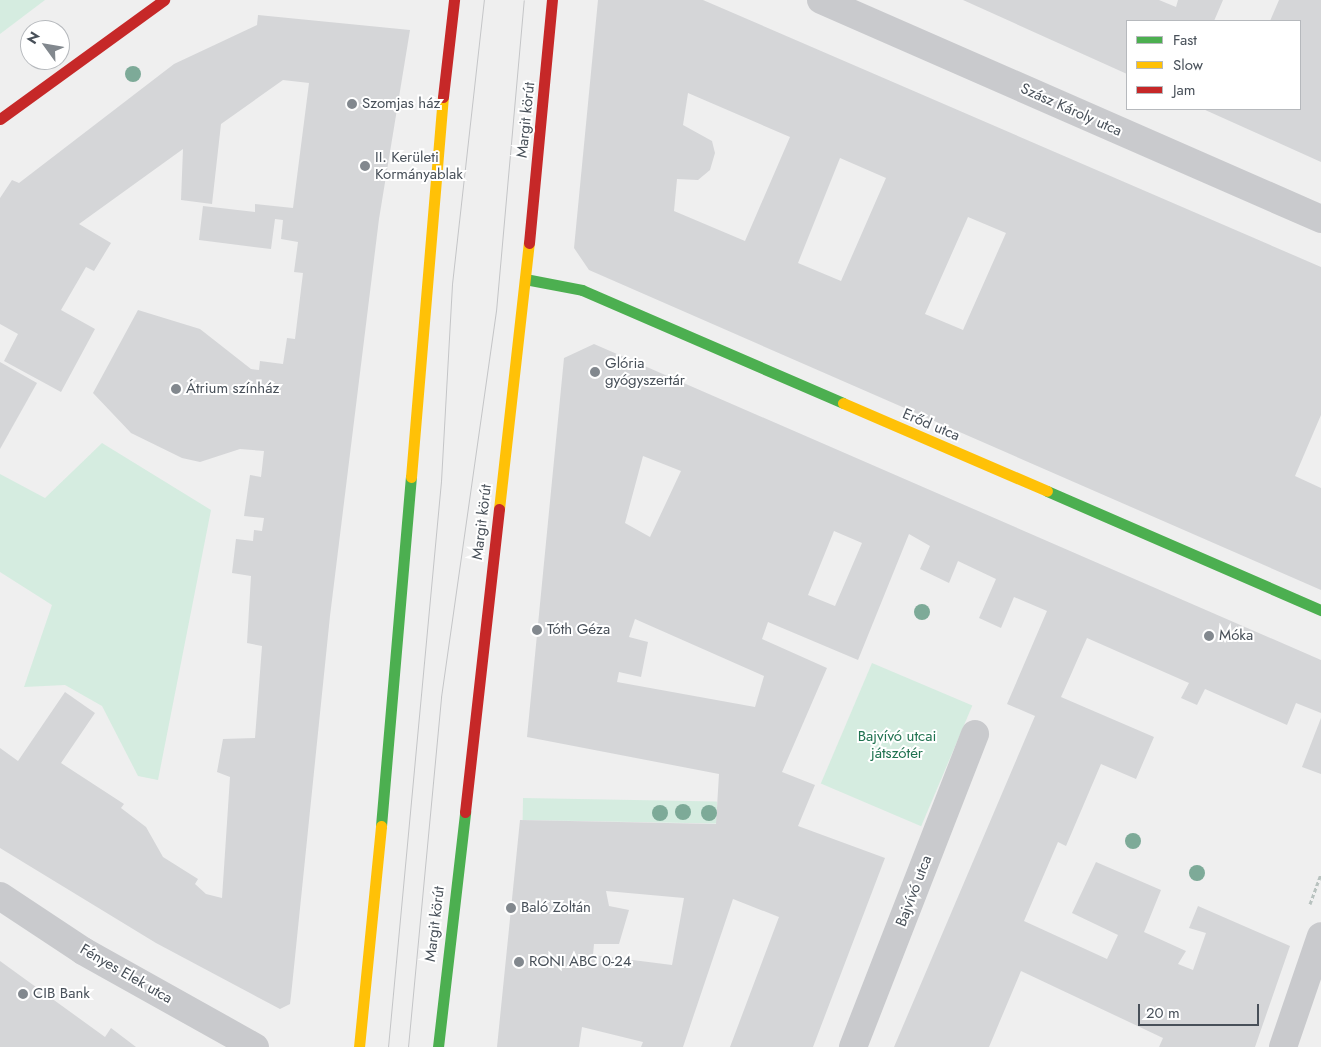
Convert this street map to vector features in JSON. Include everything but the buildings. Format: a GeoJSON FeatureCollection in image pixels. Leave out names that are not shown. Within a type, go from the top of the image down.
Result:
{"type":"FeatureCollection","features":[{"type":"Feature","properties":{"kind":"main road"},"geometry":{"type":"LineString","coordinates":[[0,119],[164,0]]}},
{"type":"Feature","properties":{"kind":"main road"},"geometry":{"type":"LineString","coordinates":[[359,1047],[397,661],[433,188],[454,0]]}},
{"type":"Feature","properties":{"kind":"main road","name":"Margit körút"},"geometry":{"type":"LineString","coordinates":[[438,1047],[525,279],[552,0]]}},
{"type":"Feature","properties":{"kind":"main road","name":"Erőd utca"},"geometry":{"type":"LineString","coordinates":[[525,279],[582,290],[1321,610]]}},
{"type":"Feature","properties":{"kind":"street","name":"Szász Károly utca"},"geometry":{"type":"LineString","coordinates":[[821,0],[1321,219]]}},
{"type":"Feature","properties":{"kind":"street","name":"Bajvívó utca"},"geometry":{"type":"LineString","coordinates":[[853,1047],[975,734]]}},
{"type":"Feature","properties":{"kind":"street","name":"Fényes Elek utca"},"geometry":{"type":"LineString","coordinates":[[0,896],[83,951],[255,1047]]}},
{"type":"Feature","properties":{"kind":"street"},"geometry":{"type":"LineString","coordinates":[[1283,1047],[1321,936]]}},
{"type":"Feature","properties":{"kind":"green space"},"geometry":{"type":"Polygon","coordinates":[[[0,0],[45,0],[0,34],[0,0]]]}},
{"type":"Feature","properties":{"kind":"green space"},"geometry":{"type":"Polygon","coordinates":[[[102,443],[211,510],[158,780],[138,776],[102,706],[65,685],[24,687],[52,605],[0,572],[0,474],[45,498],[102,443]]]}},
{"type":"Feature","properties":{"kind":"green space","name":"Bajvívó utcai játszótér"},"geometry":{"type":"Polygon","coordinates":[[[872,663],[972,706],[921,826],[821,784],[872,663]]]}},
{"type":"Feature","properties":{"kind":"green space"},"geometry":{"type":"Polygon","coordinates":[[[523,798],[717,801],[717,823],[523,820],[523,798]]]}},
{"type":"Feature","properties":{"kind":"tram line"},"geometry":{"type":"LineString","coordinates":[[388,1047],[441,481],[452,284],[484,0]]}},
{"type":"Feature","properties":{"kind":"tram line"},"geometry":{"type":"LineString","coordinates":[[408,1047],[441,697],[496,311],[524,0]]}},
{"type":"Feature","properties":{"kind":"traffic: fast"},"geometry":{"type":"LineString","coordinates":[[525,279],[582,290],[843,403]]}},
{"type":"Feature","properties":{"kind":"traffic: fast"},"geometry":{"type":"LineString","coordinates":[[381,826],[411,477]]}},
{"type":"Feature","properties":{"kind":"traffic: fast"},"geometry":{"type":"LineString","coordinates":[[1047,491],[1321,610]]}},
{"type":"Feature","properties":{"kind":"traffic: fast"},"geometry":{"type":"LineString","coordinates":[[438,1047],[465,812]]}},
{"type":"Feature","properties":{"kind":"traffic: slow"},"geometry":{"type":"LineString","coordinates":[[411,477],[443,97]]}},
{"type":"Feature","properties":{"kind":"traffic: slow"},"geometry":{"type":"LineString","coordinates":[[499,509],[529,243]]}},
{"type":"Feature","properties":{"kind":"traffic: slow"},"geometry":{"type":"LineString","coordinates":[[843,403],[1047,491]]}},
{"type":"Feature","properties":{"kind":"traffic: slow"},"geometry":{"type":"LineString","coordinates":[[359,1047],[381,826]]}},
{"type":"Feature","properties":{"kind":"traffic: jam"},"geometry":{"type":"LineString","coordinates":[[0,119],[164,0]]}},
{"type":"Feature","properties":{"kind":"traffic: jam"},"geometry":{"type":"LineString","coordinates":[[443,97],[454,0]]}},
{"type":"Feature","properties":{"kind":"traffic: jam"},"geometry":{"type":"LineString","coordinates":[[529,243],[552,0]]}},
{"type":"Feature","properties":{"kind":"traffic: jam"},"geometry":{"type":"LineString","coordinates":[[465,812],[499,509]]}},
{"type":"Feature","properties":{"kind":"place","name":"Szomjas ház"},"geometry":{"type":"Point","coordinates":[352,104]}},
{"type":"Feature","properties":{"kind":"place","name":"II. Kerületi Kormányablak"},"geometry":{"type":"Point","coordinates":[365,166]}},
{"type":"Feature","properties":{"kind":"place","name":"Glória gyógyszertár"},"geometry":{"type":"Point","coordinates":[595,372]}},
{"type":"Feature","properties":{"kind":"place","name":"Átrium színház"},"geometry":{"type":"Point","coordinates":[176,389]}},
{"type":"Feature","properties":{"kind":"place","name":"Tóth Géza"},"geometry":{"type":"Point","coordinates":[537,630]}},
{"type":"Feature","properties":{"kind":"place","name":"Móka"},"geometry":{"type":"Point","coordinates":[1209,636]}},
{"type":"Feature","properties":{"kind":"place","name":"Baló Zoltán"},"geometry":{"type":"Point","coordinates":[511,908]}},
{"type":"Feature","properties":{"kind":"place","name":"RONI ABC 0-24"},"geometry":{"type":"Point","coordinates":[519,962]}},
{"type":"Feature","properties":{"kind":"place","name":"CIB Bank"},"geometry":{"type":"Point","coordinates":[23,994]}}]}
